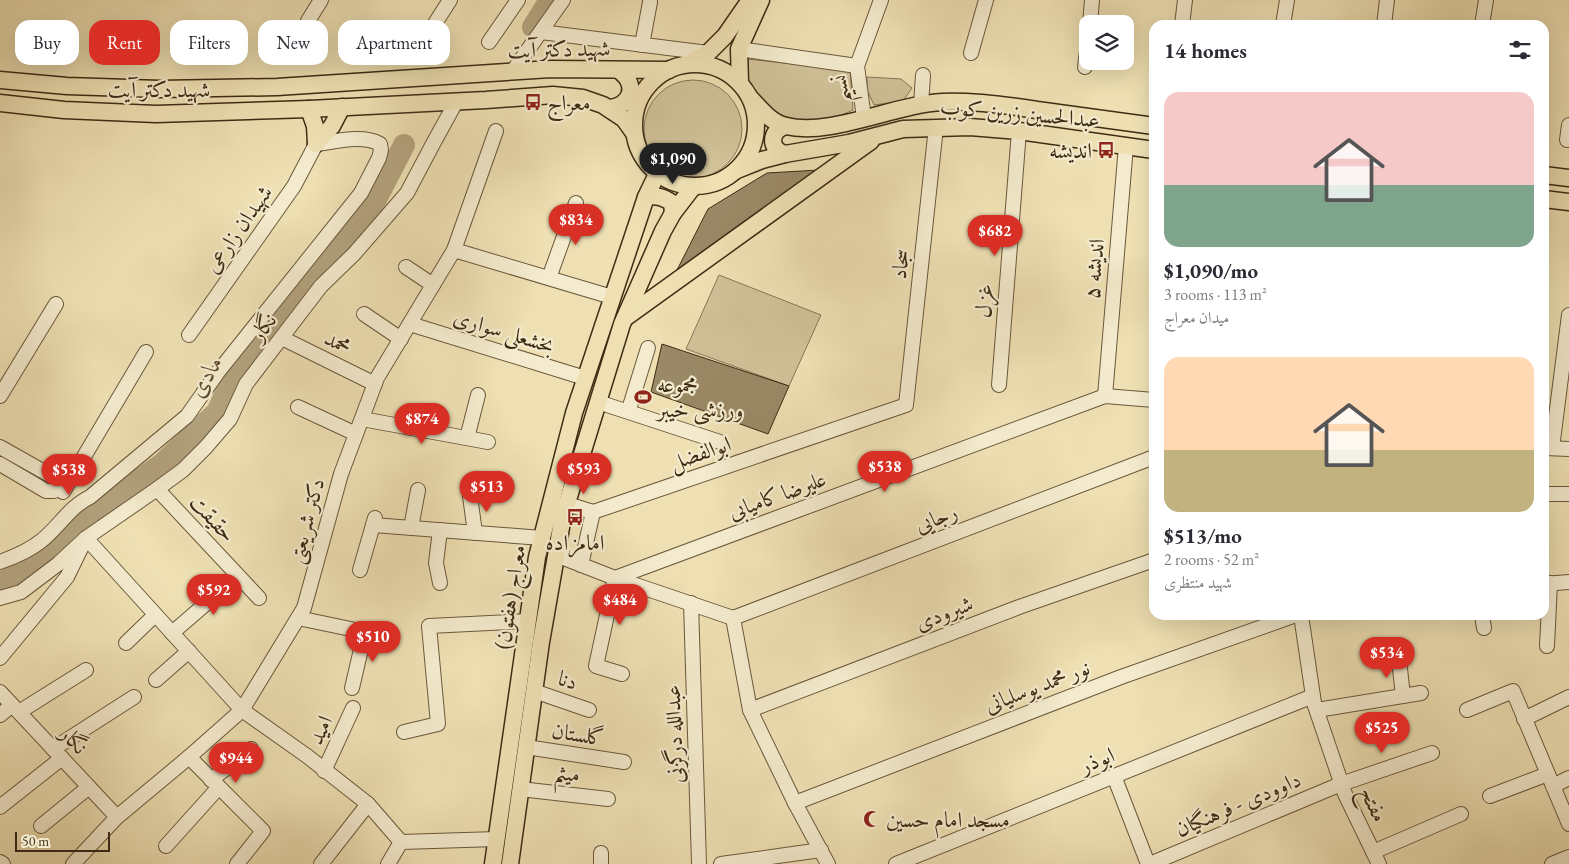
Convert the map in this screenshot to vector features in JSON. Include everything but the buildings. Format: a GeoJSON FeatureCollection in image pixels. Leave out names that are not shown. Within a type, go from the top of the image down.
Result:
{"type":"FeatureCollection","features":[{"type":"Feature","properties":{"kind":"main road"},"geometry":{"type":"LineString","coordinates":[[687,64],[706,65],[725,71],[740,83],[751,99],[756,118],[755,137],[749,155],[737,170],[724,180],[692,187],[674,183],[657,174],[646,163],[638,149],[634,133],[634,114],[641,96],[653,80],[669,70],[708,54],[725,36],[750,0]]}},
{"type":"Feature","properties":{"kind":"main road"},"geometry":{"type":"LineString","coordinates":[[740,83],[740,49],[761,0]]}},
{"type":"Feature","properties":{"kind":"main road","name":"شهید دکتر آیت"},"geometry":{"type":"LineString","coordinates":[[0,80],[67,86],[169,89],[278,87],[551,69],[669,70]]}},
{"type":"Feature","properties":{"kind":"main road"},"geometry":{"type":"LineString","coordinates":[[608,108],[616,108],[622,105],[629,94],[630,86],[619,70]]}},
{"type":"Feature","properties":{"kind":"main road","name":"شهید دکتر آیت"},"geometry":{"type":"LineString","coordinates":[[0,103],[64,110],[156,114],[456,102],[553,95],[583,98],[603,105],[624,120],[634,133]]}},
{"type":"Feature","properties":{"kind":"main road","name":"عبدالحسین زرین کوب"},"geometry":{"type":"LineString","coordinates":[[751,99],[772,120],[786,126],[816,128],[941,102],[976,102],[1149,125]]}},
{"type":"Feature","properties":{"kind":"main road"},"geometry":{"type":"LineString","coordinates":[[316,144],[332,126],[342,107]]}},
{"type":"Feature","properties":{"kind":"main road"},"geometry":{"type":"LineString","coordinates":[[309,109],[316,126],[316,144]]}},
{"type":"Feature","properties":{"kind":"main road"},"geometry":{"type":"LineString","coordinates":[[785,154],[777,150],[773,137],[777,130],[786,126]]}},
{"type":"Feature","properties":{"kind":"main road","name":"عبدالحسین زرین کوب"},"geometry":{"type":"LineString","coordinates":[[737,170],[762,160],[785,154],[849,143],[903,129],[970,127],[1019,131],[1149,149]]}},
{"type":"Feature","properties":{"kind":"main road"},"geometry":{"type":"LineString","coordinates":[[625,318],[880,135]]}},
{"type":"Feature","properties":{"kind":"main road","name":"معراج (هفتون)"},"geometry":{"type":"LineString","coordinates":[[510,864],[512,788],[528,621],[537,557],[574,413],[646,197],[657,174]]}},
{"type":"Feature","properties":{"kind":"main road"},"geometry":{"type":"LineString","coordinates":[[1549,175],[1569,178]]}},
{"type":"Feature","properties":{"kind":"main road","name":"معراج (هفتون)"},"geometry":{"type":"LineString","coordinates":[[493,864],[497,839],[526,748],[556,555],[566,504],[625,318],[663,231],[673,213],[692,187]]}},
{"type":"Feature","properties":{"kind":"main road"},"geometry":{"type":"LineString","coordinates":[[646,197],[663,197],[672,204],[673,213]]}},
{"type":"Feature","properties":{"kind":"main road"},"geometry":{"type":"LineString","coordinates":[[1549,200],[1569,202]]}},
{"type":"Feature","properties":{"kind":"street"},"geometry":{"type":"LineString","coordinates":[[309,20],[321,0]]}},
{"type":"Feature","properties":{"kind":"street"},"geometry":{"type":"LineString","coordinates":[[437,20],[450,0]]}},
{"type":"Feature","properties":{"kind":"street"},"geometry":{"type":"LineString","coordinates":[[489,42],[518,0]]}},
{"type":"Feature","properties":{"kind":"street"},"geometry":{"type":"LineString","coordinates":[[513,71],[563,0]]}},
{"type":"Feature","properties":{"kind":"street","name":"نسیم"},"geometry":{"type":"LineString","coordinates":[[864,118],[857,66],[881,0]]}},
{"type":"Feature","properties":{"kind":"street"},"geometry":{"type":"LineString","coordinates":[[971,53],[986,0]]}},
{"type":"Feature","properties":{"kind":"street"},"geometry":{"type":"LineString","coordinates":[[1091,15],[1092,0]]}},
{"type":"Feature","properties":{"kind":"street"},"geometry":{"type":"LineString","coordinates":[[1183,20],[1185,0]]}},
{"type":"Feature","properties":{"kind":"street"},"geometry":{"type":"LineString","coordinates":[[1284,20],[1287,0]]}},
{"type":"Feature","properties":{"kind":"street"},"geometry":{"type":"LineString","coordinates":[[1385,20],[1387,0]]}},
{"type":"Feature","properties":{"kind":"street"},"geometry":{"type":"LineString","coordinates":[[1483,20],[1486,0]]}},
{"type":"Feature","properties":{"kind":"street"},"geometry":{"type":"LineString","coordinates":[[642,45],[650,2]]}},
{"type":"Feature","properties":{"kind":"street"},"geometry":{"type":"LineString","coordinates":[[541,32],[708,54]]}},
{"type":"Feature","properties":{"kind":"street"},"geometry":{"type":"LineString","coordinates":[[740,49],[857,66]]}},
{"type":"Feature","properties":{"kind":"street"},"geometry":{"type":"LineString","coordinates":[[921,105],[923,76]]}},
{"type":"Feature","properties":{"kind":"street","name":"نگار"},"geometry":{"type":"LineString","coordinates":[[0,598],[21,592],[58,564],[86,538],[183,470],[206,447],[230,419],[246,384],[321,286],[354,254],[408,193],[456,102]]}},
{"type":"Feature","properties":{"kind":"street"},"geometry":{"type":"LineString","coordinates":[[1568,140],[1569,125]]}},
{"type":"Feature","properties":{"kind":"street","name":"سجاد"},"geometry":{"type":"LineString","coordinates":[[906,405],[936,128]]}},
{"type":"Feature","properties":{"kind":"street","name":"دکتر شریعتی"},"geometry":{"type":"LineString","coordinates":[[73,864],[117,817],[242,710],[304,608],[341,474],[375,384],[454,250],[496,131]]}},
{"type":"Feature","properties":{"kind":"street","name":"غزل"},"geometry":{"type":"LineString","coordinates":[[999,385],[1019,131]]}},
{"type":"Feature","properties":{"kind":"street"},"geometry":{"type":"LineString","coordinates":[[0,562],[12,558],[41,541],[79,502],[90,497],[188,416],[218,372],[361,193],[379,158],[380,144],[372,139],[316,144]]}},
{"type":"Feature","properties":{"kind":"street","name":"شهیدان زارعی"},"geometry":{"type":"LineString","coordinates":[[189,335],[294,186],[316,144]]}},
{"type":"Feature","properties":{"kind":"street","name":"اندیشه ۵"},"geometry":{"type":"LineString","coordinates":[[1105,396],[1126,146]]}},
{"type":"Feature","properties":{"kind":"street"},"geometry":{"type":"LineString","coordinates":[[549,278],[576,203]]}},
{"type":"Feature","properties":{"kind":"street"},"geometry":{"type":"LineString","coordinates":[[454,250],[612,297]]}},
{"type":"Feature","properties":{"kind":"street"},"geometry":{"type":"LineString","coordinates":[[406,266],[433,285]]}},
{"type":"Feature","properties":{"kind":"street"},"geometry":{"type":"LineString","coordinates":[[0,396],[56,304]]}},
{"type":"Feature","properties":{"kind":"street"},"geometry":{"type":"LineString","coordinates":[[364,314],[401,339]]}},
{"type":"Feature","properties":{"kind":"street"},"geometry":{"type":"LineString","coordinates":[[1549,442],[1569,315]]}},
{"type":"Feature","properties":{"kind":"street","name":"بخشعلی سواری"},"geometry":{"type":"LineString","coordinates":[[410,324],[586,378]]}},
{"type":"Feature","properties":{"kind":"street","name":"محمد"},"geometry":{"type":"LineString","coordinates":[[282,338],[375,384]]}},
{"type":"Feature","properties":{"kind":"street"},"geometry":{"type":"LineString","coordinates":[[630,406],[648,348]]}},
{"type":"Feature","properties":{"kind":"street"},"geometry":{"type":"LineString","coordinates":[[55,487],[146,352]]}},
{"type":"Feature","properties":{"kind":"street"},"geometry":{"type":"LineString","coordinates":[[467,438],[478,395]]}},
{"type":"Feature","properties":{"kind":"street","name":"علیرضا کامیابی"},"geometry":{"type":"LineString","coordinates":[[615,578],[1105,396],[1149,400]]}},
{"type":"Feature","properties":{"kind":"street"},"geometry":{"type":"LineString","coordinates":[[598,402],[720,442]]}},
{"type":"Feature","properties":{"kind":"street","name":"ابوالفضل"},"geometry":{"type":"LineString","coordinates":[[593,512],[906,405]]}},
{"type":"Feature","properties":{"kind":"street"},"geometry":{"type":"LineString","coordinates":[[298,407],[356,434]]}},
{"type":"Feature","properties":{"kind":"street"},"geometry":{"type":"LineString","coordinates":[[362,419],[488,442]]}},
{"type":"Feature","properties":{"kind":"street"},"geometry":{"type":"LineString","coordinates":[[0,447],[79,502]]}},
{"type":"Feature","properties":{"kind":"street"},"geometry":{"type":"LineString","coordinates":[[1549,448],[1569,449]]}},
{"type":"Feature","properties":{"kind":"street","name":"رجایی"},"geometry":{"type":"LineString","coordinates":[[733,618],[1149,459]]}},
{"type":"Feature","properties":{"kind":"street"},"geometry":{"type":"LineString","coordinates":[[0,464],[55,487]]}},
{"type":"Feature","properties":{"kind":"street","name":"حقیقت"},"geometry":{"type":"LineString","coordinates":[[157,489],[259,598]]}},
{"type":"Feature","properties":{"kind":"street"},"geometry":{"type":"LineString","coordinates":[[411,528],[418,490]]}},
{"type":"Feature","properties":{"kind":"street"},"geometry":{"type":"LineString","coordinates":[[1549,494],[1569,494]]}},
{"type":"Feature","properties":{"kind":"street"},"geometry":{"type":"LineString","coordinates":[[470,496],[475,533]]}},
{"type":"Feature","properties":{"kind":"street"},"geometry":{"type":"LineString","coordinates":[[566,504],[593,512],[581,565]]}},
{"type":"Feature","properties":{"kind":"street"},"geometry":{"type":"LineString","coordinates":[[360,570],[374,521],[411,528],[542,538]]}},
{"type":"Feature","properties":{"kind":"street"},"geometry":{"type":"LineString","coordinates":[[440,530],[436,563],[440,583]]}},
{"type":"Feature","properties":{"kind":"street"},"geometry":{"type":"LineString","coordinates":[[0,658],[67,577],[86,538],[242,710],[307,756],[368,804],[402,842],[497,839]]}},
{"type":"Feature","properties":{"kind":"street"},"geometry":{"type":"LineString","coordinates":[[556,555],[615,578],[733,618],[750,710],[794,803],[828,864]]}},
{"type":"Feature","properties":{"kind":"street","name":"شیرودی"},"geometry":{"type":"LineString","coordinates":[[750,710],[1019,607],[1149,562]]}},
{"type":"Feature","properties":{"kind":"street"},"geometry":{"type":"LineString","coordinates":[[172,633],[238,576]]}},
{"type":"Feature","properties":{"kind":"street"},"geometry":{"type":"LineString","coordinates":[[615,578],[596,666],[622,674]]}},
{"type":"Feature","properties":{"kind":"street"},"geometry":{"type":"LineString","coordinates":[[1549,583],[1569,582]]}},
{"type":"Feature","properties":{"kind":"street","name":"عبدالله درگزنی"},"geometry":{"type":"LineString","coordinates":[[692,603],[699,864]]}},
{"type":"Feature","properties":{"kind":"street"},"geometry":{"type":"LineString","coordinates":[[126,643],[155,615]]}},
{"type":"Feature","properties":{"kind":"street"},"geometry":{"type":"LineString","coordinates":[[298,618],[366,632],[352,688]]}},
{"type":"Feature","properties":{"kind":"street","name":"نور محمد یوسلیانی"},"geometry":{"type":"LineString","coordinates":[[794,803],[1121,677],[1282,620]]}},
{"type":"Feature","properties":{"kind":"street","name":"مفتح"},"geometry":{"type":"LineString","coordinates":[[1302,620],[1313,696],[1317,710],[1342,784],[1376,861]]}},
{"type":"Feature","properties":{"kind":"street"},"geometry":{"type":"LineString","coordinates":[[1548,620],[1548,646]]}},
{"type":"Feature","properties":{"kind":"street"},"geometry":{"type":"LineString","coordinates":[[404,732],[438,724],[429,626],[528,621]]}},
{"type":"Feature","properties":{"kind":"street"},"geometry":{"type":"LineString","coordinates":[[156,680],[189,651]]}},
{"type":"Feature","properties":{"kind":"street"},"geometry":{"type":"LineString","coordinates":[[1400,660],[1403,696]]}},
{"type":"Feature","properties":{"kind":"street"},"geometry":{"type":"LineString","coordinates":[[0,715],[86,670]]}},
{"type":"Feature","properties":{"kind":"street","name":"دنا"},"geometry":{"type":"LineString","coordinates":[[534,691],[590,710]]}},
{"type":"Feature","properties":{"kind":"street"},"geometry":{"type":"LineString","coordinates":[[1467,710],[1513,691],[1569,824]]}},
{"type":"Feature","properties":{"kind":"street","name":"نگار"},"geometry":{"type":"LineString","coordinates":[[0,692],[117,817]]}},
{"type":"Feature","properties":{"kind":"street"},"geometry":{"type":"LineString","coordinates":[[1317,710],[1421,693]]}},
{"type":"Feature","properties":{"kind":"street","name":"ابوذر"},"geometry":{"type":"LineString","coordinates":[[896,864],[1313,696]]}},
{"type":"Feature","properties":{"kind":"street"},"geometry":{"type":"LineString","coordinates":[[0,806],[58,754],[134,697]]}},
{"type":"Feature","properties":{"kind":"street"},"geometry":{"type":"LineString","coordinates":[[1524,718],[1569,697]]}},
{"type":"Feature","properties":{"kind":"street","name":"امید"},"geometry":{"type":"LineString","coordinates":[[324,771],[353,708]]}},
{"type":"Feature","properties":{"kind":"street","name":"گلستان"},"geometry":{"type":"LineString","coordinates":[[526,748],[624,762]]}},
{"type":"Feature","properties":{"kind":"street"},"geometry":{"type":"LineString","coordinates":[[166,846],[215,783],[251,749]]}},
{"type":"Feature","properties":{"kind":"street","name":"داوودی - فرهنگیان"},"geometry":{"type":"LineString","coordinates":[[1149,864],[1342,784],[1432,753]]}},
{"type":"Feature","properties":{"kind":"street"},"geometry":{"type":"LineString","coordinates":[[189,757],[263,831],[237,864]]}},
{"type":"Feature","properties":{"kind":"street"},"geometry":{"type":"LineString","coordinates":[[1114,776],[1149,864]]}},
{"type":"Feature","properties":{"kind":"street"},"geometry":{"type":"LineString","coordinates":[[1490,796],[1550,780],[1569,778]]}},
{"type":"Feature","properties":{"kind":"street"},"geometry":{"type":"LineString","coordinates":[[41,826],[89,787]]}},
{"type":"Feature","properties":{"kind":"street","name":"میثم"},"geometry":{"type":"LineString","coordinates":[[512,788],[608,799]]}},
{"type":"Feature","properties":{"kind":"street"},"geometry":{"type":"LineString","coordinates":[[321,864],[368,804]]}},
{"type":"Feature","properties":{"kind":"street"},"geometry":{"type":"LineString","coordinates":[[1376,861],[1461,814]]}},
{"type":"Feature","properties":{"kind":"street"},"geometry":{"type":"LineString","coordinates":[[388,864],[402,842]]}},
{"type":"Feature","properties":{"kind":"street"},"geometry":{"type":"LineString","coordinates":[[721,864],[821,850]]}},
{"type":"Feature","properties":{"kind":"street"},"geometry":{"type":"LineString","coordinates":[[1552,864],[1569,857]]}},
{"type":"Feature","properties":{"kind":"shaded area"},"geometry":{"type":"Polygon","coordinates":[[[747,59],[850,70],[853,110],[817,126],[785,124],[749,89],[747,59]]]}},
{"type":"Feature","properties":{"kind":"shaded area"},"geometry":{"type":"Polygon","coordinates":[[[867,77],[901,79],[912,88],[903,101],[874,105],[867,90],[867,77]]]}},
{"type":"Feature","properties":{"kind":"shaded area"},"geometry":{"type":"Polygon","coordinates":[[[693,80],[712,84],[728,94],[738,110],[742,129],[738,148],[728,164],[712,174],[693,178],[674,174],[658,164],[648,148],[644,129],[648,110],[658,94],[674,84],[693,80]]]}},
{"type":"Feature","properties":{"kind":"shaded area"},"geometry":{"type":"Polygon","coordinates":[[[719,275],[821,315],[789,386],[686,349],[719,275]]]}},
{"type":"Feature","properties":{"kind":"waterway","name":"مادی"},"geometry":{"type":"LineString","coordinates":[[533,27],[550,0]]}},
{"type":"Feature","properties":{"kind":"waterway","name":"مادی"},"geometry":{"type":"LineString","coordinates":[[0,583],[29,569],[69,538],[91,513],[162,464],[217,412],[235,373],[260,337],[323,269],[371,209],[404,145]]}},
{"type":"Feature","properties":{"kind":"place","name":"معراج"},"geometry":{"type":"Point","coordinates":[533,102]}},
{"type":"Feature","properties":{"kind":"place","name":"اندیشه"},"geometry":{"type":"Point","coordinates":[1106,150]}},
{"type":"Feature","properties":{"kind":"place","name":"مجموعه ورزشی خیبر"},"geometry":{"type":"Point","coordinates":[643,397]}},
{"type":"Feature","properties":{"kind":"place","name":"امامزاده"},"geometry":{"type":"Point","coordinates":[575,517]}},
{"type":"Feature","properties":{"kind":"place","name":"مسجد امام حسین"},"geometry":{"type":"Point","coordinates":[872,819]}}]}
